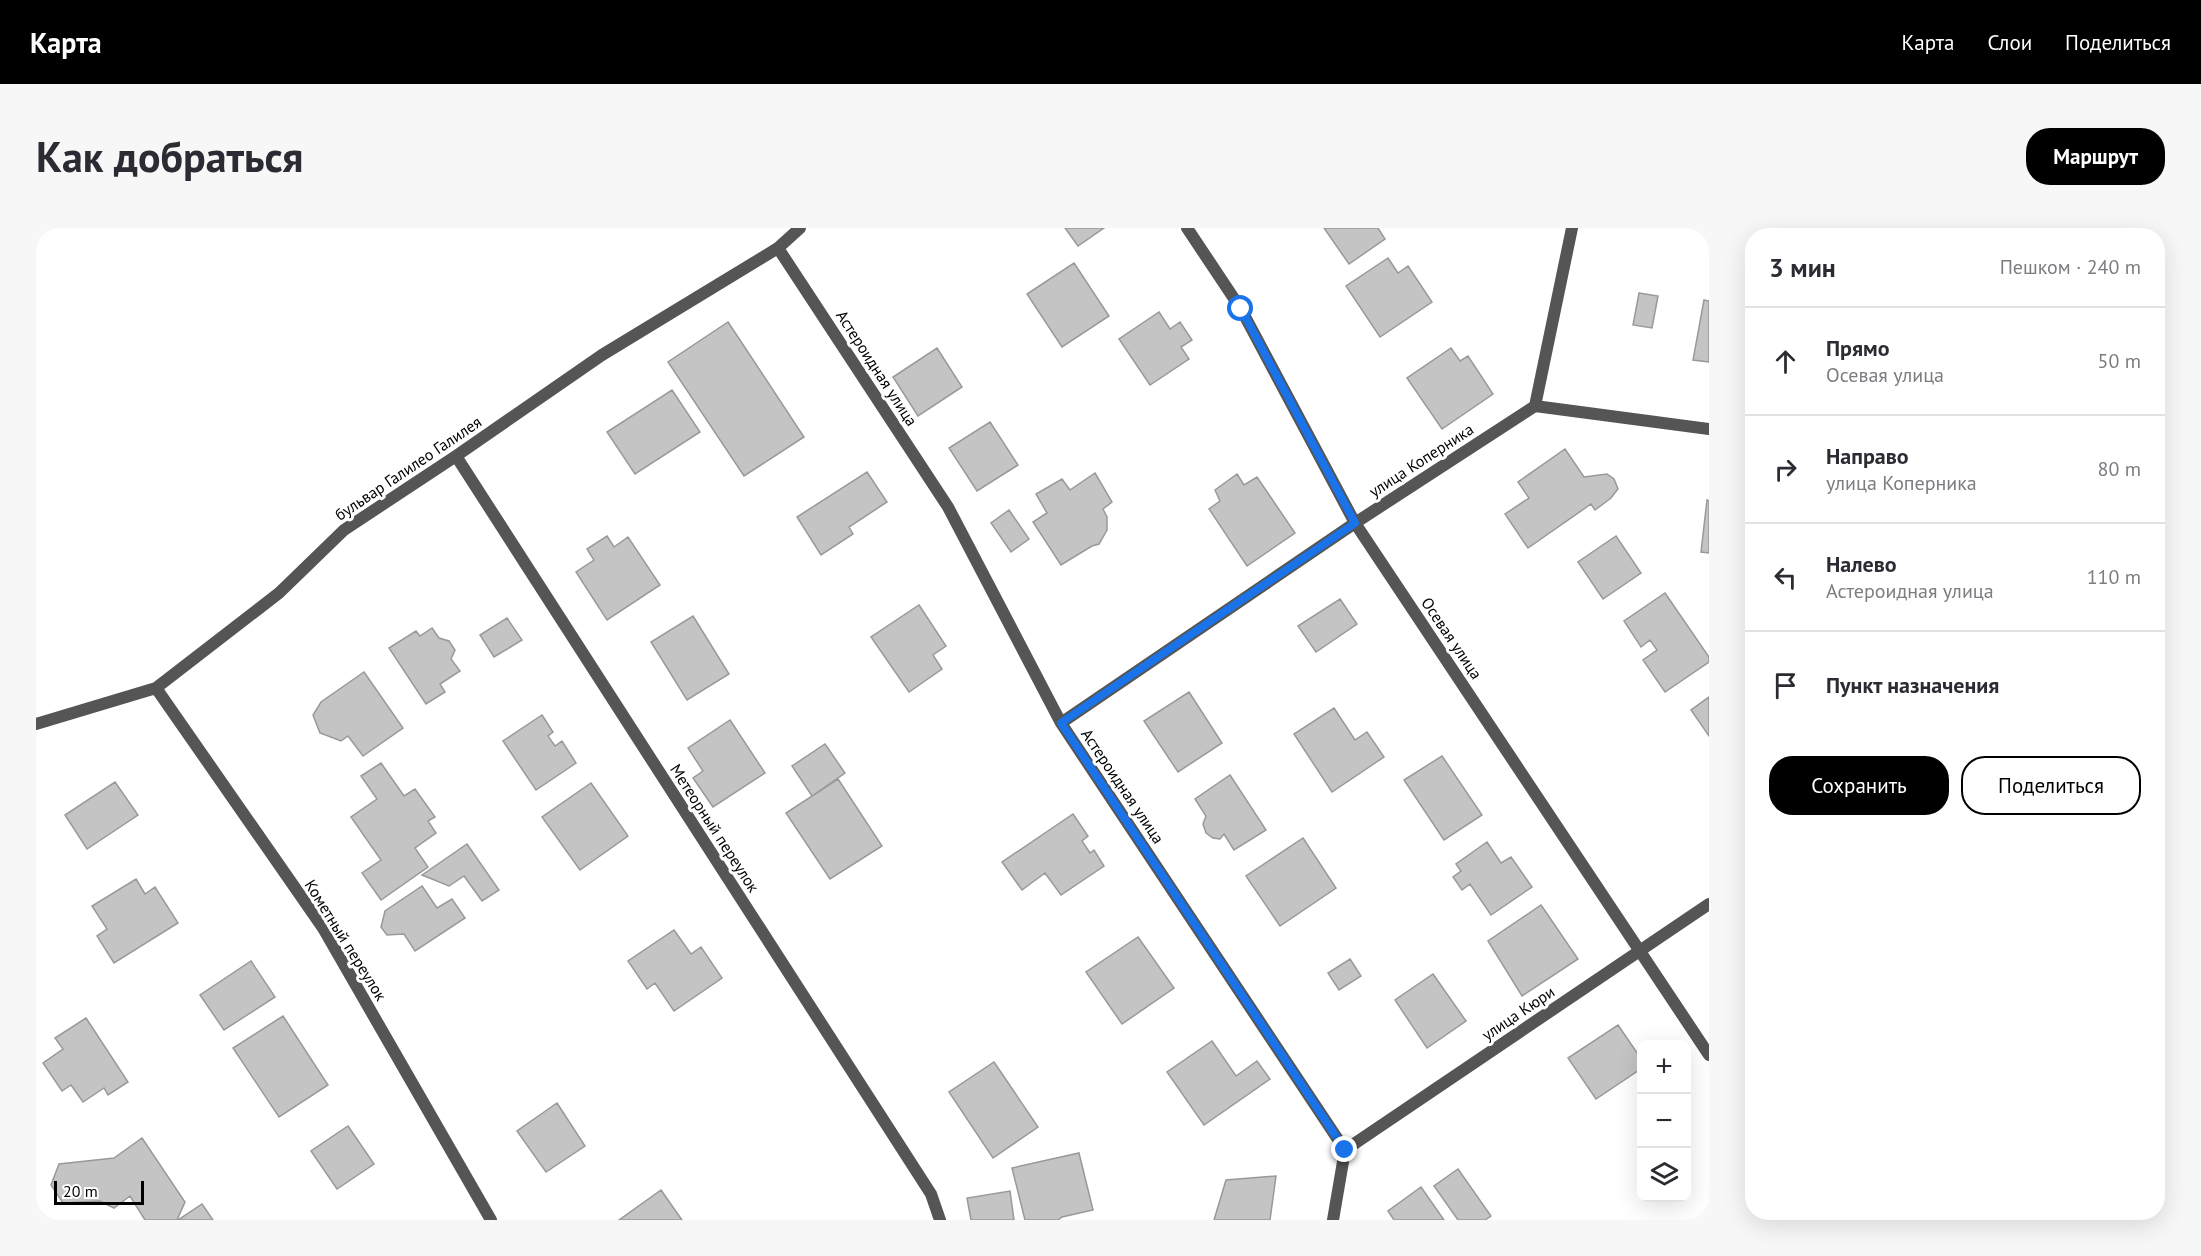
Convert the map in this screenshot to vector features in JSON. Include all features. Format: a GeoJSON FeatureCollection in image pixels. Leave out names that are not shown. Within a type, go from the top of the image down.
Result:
{"type":"FeatureCollection","features":[{"type":"Feature","properties":{"kind":"street","name":"бульвар Галилео Галилея"},"geometry":{"type":"LineString","coordinates":[[36,724],[156,688],[279,593],[344,530],[602,355],[778,248],[800,228]]}},
{"type":"Feature","properties":{"kind":"street","name":"Осевая улица"},"geometry":{"type":"LineString","coordinates":[[1187,228],[1241,309],[1355,523],[1709,1055]]}},
{"type":"Feature","properties":{"kind":"street"},"geometry":{"type":"LineString","coordinates":[[1572,228],[1535,406],[1709,429]]}},
{"type":"Feature","properties":{"kind":"street","name":"Астероидная улица"},"geometry":{"type":"LineString","coordinates":[[778,248],[948,507],[1061,723],[1345,1150]]}},
{"type":"Feature","properties":{"kind":"street","name":"улица Коперника"},"geometry":{"type":"LineString","coordinates":[[1061,723],[1355,523],[1535,406]]}},
{"type":"Feature","properties":{"kind":"street","name":"Метеорный переулок"},"geometry":{"type":"LineString","coordinates":[[456,456],[931,1194],[940,1220]]}},
{"type":"Feature","properties":{"kind":"street","name":"Кометный переулок"},"geometry":{"type":"LineString","coordinates":[[156,688],[322,928],[491,1220]]}},
{"type":"Feature","properties":{"kind":"street","name":"улица Кюри"},"geometry":{"type":"LineString","coordinates":[[1345,1150],[1709,904]]}},
{"type":"Feature","properties":{"kind":"street"},"geometry":{"type":"LineString","coordinates":[[1333,1220],[1345,1150]]}},
{"type":"Feature","properties":{"kind":"building"},"geometry":{"type":"Polygon","coordinates":[[[1065,228],[1104,228],[1078,246],[1065,228]]]}},
{"type":"Feature","properties":{"kind":"building"},"geometry":{"type":"Polygon","coordinates":[[[1324,228],[1378,228],[1385,239],[1349,264],[1324,228]]]}},
{"type":"Feature","properties":{"kind":"building"},"geometry":{"type":"Polygon","coordinates":[[[1388,258],[1398,273],[1408,266],[1432,302],[1380,337],[1346,286],[1388,258]]]}},
{"type":"Feature","properties":{"kind":"building"},"geometry":{"type":"Polygon","coordinates":[[[1074,263],[1109,316],[1062,347],[1027,294],[1074,263]]]}},
{"type":"Feature","properties":{"kind":"building"},"geometry":{"type":"Polygon","coordinates":[[[1639,293],[1658,296],[1652,328],[1633,325],[1639,293]]]}},
{"type":"Feature","properties":{"kind":"building"},"geometry":{"type":"Polygon","coordinates":[[[1704,300],[1709,301],[1709,362],[1693,360],[1704,300]]]}},
{"type":"Feature","properties":{"kind":"building"},"geometry":{"type":"Polygon","coordinates":[[[1159,312],[1170,329],[1180,322],[1192,340],[1181,347],[1189,359],[1150,385],[1119,339],[1159,312]]]}},
{"type":"Feature","properties":{"kind":"building"},"geometry":{"type":"Polygon","coordinates":[[[728,322],[804,437],[744,476],[668,362],[728,322]]]}},
{"type":"Feature","properties":{"kind":"building"},"geometry":{"type":"Polygon","coordinates":[[[937,348],[962,387],[918,416],[893,377],[937,348]]]}},
{"type":"Feature","properties":{"kind":"building"},"geometry":{"type":"Polygon","coordinates":[[[1451,348],[1460,361],[1468,356],[1493,394],[1442,429],[1407,378],[1451,348]]]}},
{"type":"Feature","properties":{"kind":"building"},"geometry":{"type":"Polygon","coordinates":[[[672,390],[700,432],[635,474],[607,432],[672,390]]]}},
{"type":"Feature","properties":{"kind":"building"},"geometry":{"type":"Polygon","coordinates":[[[990,422],[1018,465],[977,491],[949,448],[990,422]]]}},
{"type":"Feature","properties":{"kind":"building"},"geometry":{"type":"Polygon","coordinates":[[[1565,449],[1584,477],[1607,474],[1614,479],[1618,489],[1611,498],[1595,510],[1591,504],[1528,548],[1505,514],[1529,498],[1518,482],[1565,449]]]}},
{"type":"Feature","properties":{"kind":"building"},"geometry":{"type":"Polygon","coordinates":[[[867,472],[887,502],[849,527],[853,534],[821,555],[797,517],[867,472]]]}},
{"type":"Feature","properties":{"kind":"building"},"geometry":{"type":"Polygon","coordinates":[[[1095,473],[1112,502],[1103,509],[1107,517],[1107,530],[1099,544],[1061,565],[1033,522],[1047,513],[1036,494],[1062,479],[1070,490],[1095,473]]]}},
{"type":"Feature","properties":{"kind":"building"},"geometry":{"type":"Polygon","coordinates":[[[1237,474],[1244,485],[1257,477],[1295,533],[1247,566],[1209,509],[1220,501],[1215,490],[1237,474]]]}},
{"type":"Feature","properties":{"kind":"building"},"geometry":{"type":"Polygon","coordinates":[[[1707,500],[1709,501],[1709,553],[1701,552],[1707,500]]]}},
{"type":"Feature","properties":{"kind":"building"},"geometry":{"type":"Polygon","coordinates":[[[1009,510],[1029,539],[1011,552],[991,523],[1009,510]]]}},
{"type":"Feature","properties":{"kind":"building"},"geometry":{"type":"Polygon","coordinates":[[[607,536],[614,547],[628,537],[660,585],[607,620],[576,572],[594,560],[587,549],[607,536]]]}},
{"type":"Feature","properties":{"kind":"building"},"geometry":{"type":"Polygon","coordinates":[[[1616,536],[1641,573],[1603,599],[1578,562],[1616,536]]]}},
{"type":"Feature","properties":{"kind":"building"},"geometry":{"type":"Polygon","coordinates":[[[1665,593],[1709,657],[1709,662],[1665,692],[1643,660],[1657,650],[1650,640],[1641,647],[1624,621],[1665,593]]]}},
{"type":"Feature","properties":{"kind":"building"},"geometry":{"type":"Polygon","coordinates":[[[1340,599],[1357,624],[1316,652],[1298,626],[1340,599]]]}},
{"type":"Feature","properties":{"kind":"building"},"geometry":{"type":"Polygon","coordinates":[[[919,605],[946,646],[933,655],[942,669],[909,692],[871,637],[919,605]]]}},
{"type":"Feature","properties":{"kind":"building"},"geometry":{"type":"Polygon","coordinates":[[[693,616],[729,674],[687,700],[651,642],[693,616]]]}},
{"type":"Feature","properties":{"kind":"building"},"geometry":{"type":"Polygon","coordinates":[[[507,618],[522,640],[494,657],[480,635],[507,618]]]}},
{"type":"Feature","properties":{"kind":"building"},"geometry":{"type":"Polygon","coordinates":[[[432,628],[439,638],[449,641],[455,650],[451,659],[460,671],[440,684],[445,692],[426,704],[389,648],[416,631],[420,636],[432,628]]]}},
{"type":"Feature","properties":{"kind":"building"},"geometry":{"type":"Polygon","coordinates":[[[364,672],[403,728],[363,756],[348,736],[341,741],[320,733],[313,715],[321,702],[364,672]]]}},
{"type":"Feature","properties":{"kind":"building"},"geometry":{"type":"Polygon","coordinates":[[[1189,692],[1222,743],[1178,772],[1144,721],[1189,692]]]}},
{"type":"Feature","properties":{"kind":"building"},"geometry":{"type":"Polygon","coordinates":[[[1709,697],[1709,736],[1691,710],[1709,697]]]}},
{"type":"Feature","properties":{"kind":"building"},"geometry":{"type":"Polygon","coordinates":[[[1334,708],[1355,740],[1367,732],[1384,757],[1332,792],[1294,734],[1334,708]]]}},
{"type":"Feature","properties":{"kind":"building"},"geometry":{"type":"Polygon","coordinates":[[[542,715],[553,732],[548,736],[555,746],[562,741],[576,763],[536,790],[503,741],[542,715]]]}},
{"type":"Feature","properties":{"kind":"building"},"geometry":{"type":"Polygon","coordinates":[[[730,720],[765,773],[713,807],[693,778],[703,771],[688,748],[730,720]]]}},
{"type":"Feature","properties":{"kind":"building"},"geometry":{"type":"Polygon","coordinates":[[[825,744],[845,773],[812,796],[792,766],[825,744]]]}},
{"type":"Feature","properties":{"kind":"building"},"geometry":{"type":"Polygon","coordinates":[[[1442,756],[1482,815],[1444,840],[1404,780],[1442,756]]]}},
{"type":"Feature","properties":{"kind":"building"},"geometry":{"type":"Polygon","coordinates":[[[381,763],[404,796],[415,789],[435,817],[428,821],[436,833],[415,848],[428,867],[381,900],[362,873],[381,860],[351,817],[377,799],[361,776],[381,763]]]}},
{"type":"Feature","properties":{"kind":"building"},"geometry":{"type":"Polygon","coordinates":[[[1230,775],[1266,830],[1234,850],[1224,834],[1220,839],[1213,838],[1206,833],[1203,824],[1206,816],[1195,799],[1230,775]]]}},
{"type":"Feature","properties":{"kind":"building"},"geometry":{"type":"Polygon","coordinates":[[[838,779],[882,846],[830,879],[786,813],[838,779]]]}},
{"type":"Feature","properties":{"kind":"building"},"geometry":{"type":"Polygon","coordinates":[[[115,782],[138,815],[87,849],[65,815],[115,782]]]}},
{"type":"Feature","properties":{"kind":"building"},"geometry":{"type":"Polygon","coordinates":[[[591,783],[628,836],[580,870],[542,817],[591,783]]]}},
{"type":"Feature","properties":{"kind":"building"},"geometry":{"type":"Polygon","coordinates":[[[1073,814],[1088,836],[1082,841],[1090,853],[1094,850],[1104,866],[1061,895],[1045,873],[1022,890],[1002,862],[1073,814]]]}},
{"type":"Feature","properties":{"kind":"building"},"geometry":{"type":"Polygon","coordinates":[[[1303,838],[1336,888],[1280,926],[1246,876],[1303,838]]]}},
{"type":"Feature","properties":{"kind":"building"},"geometry":{"type":"Polygon","coordinates":[[[1487,842],[1501,863],[1511,857],[1532,887],[1491,915],[1470,884],[1462,890],[1453,877],[1461,871],[1456,864],[1487,842]]]}},
{"type":"Feature","properties":{"kind":"building"},"geometry":{"type":"Polygon","coordinates":[[[467,844],[499,890],[482,901],[464,876],[449,886],[422,875],[467,844]]]}},
{"type":"Feature","properties":{"kind":"building"},"geometry":{"type":"Polygon","coordinates":[[[136,879],[145,894],[155,887],[178,923],[114,963],[97,936],[107,929],[92,906],[136,879]]]}},
{"type":"Feature","properties":{"kind":"building"},"geometry":{"type":"Polygon","coordinates":[[[422,886],[437,908],[452,899],[465,918],[415,951],[404,934],[387,935],[381,927],[385,911],[422,886]]]}},
{"type":"Feature","properties":{"kind":"building"},"geometry":{"type":"Polygon","coordinates":[[[1541,905],[1578,959],[1522,996],[1488,941],[1541,905]]]}},
{"type":"Feature","properties":{"kind":"building"},"geometry":{"type":"Polygon","coordinates":[[[674,930],[691,954],[701,947],[722,978],[674,1011],[655,983],[647,989],[628,961],[674,930]]]}},
{"type":"Feature","properties":{"kind":"building"},"geometry":{"type":"Polygon","coordinates":[[[1138,937],[1174,988],[1122,1024],[1086,972],[1138,937]]]}},
{"type":"Feature","properties":{"kind":"building"},"geometry":{"type":"Polygon","coordinates":[[[1350,959],[1361,976],[1339,990],[1328,973],[1350,959]]]}},
{"type":"Feature","properties":{"kind":"building"},"geometry":{"type":"Polygon","coordinates":[[[251,961],[275,997],[224,1030],[200,995],[251,961]]]}},
{"type":"Feature","properties":{"kind":"building"},"geometry":{"type":"Polygon","coordinates":[[[1433,974],[1466,1021],[1427,1048],[1395,1000],[1433,974]]]}},
{"type":"Feature","properties":{"kind":"building"},"geometry":{"type":"Polygon","coordinates":[[[283,1016],[328,1085],[279,1117],[233,1048],[283,1016]]]}},
{"type":"Feature","properties":{"kind":"building"},"geometry":{"type":"Polygon","coordinates":[[[86,1018],[128,1082],[108,1095],[104,1088],[83,1102],[71,1085],[62,1091],[43,1063],[63,1049],[55,1038],[86,1018]]]}},
{"type":"Feature","properties":{"kind":"building"},"geometry":{"type":"Polygon","coordinates":[[[1618,1025],[1637,1053],[1637,1071],[1596,1099],[1568,1058],[1618,1025]]]}},
{"type":"Feature","properties":{"kind":"building"},"geometry":{"type":"Polygon","coordinates":[[[1212,1041],[1236,1076],[1257,1061],[1270,1079],[1204,1125],[1167,1072],[1212,1041]]]}},
{"type":"Feature","properties":{"kind":"building"},"geometry":{"type":"Polygon","coordinates":[[[994,1062],[1038,1127],[993,1158],[949,1092],[994,1062]]]}},
{"type":"Feature","properties":{"kind":"building"},"geometry":{"type":"Polygon","coordinates":[[[557,1103],[585,1146],[546,1172],[517,1131],[557,1103]]]}},
{"type":"Feature","properties":{"kind":"building"},"geometry":{"type":"Polygon","coordinates":[[[348,1126],[374,1164],[337,1189],[311,1151],[348,1126]]]}},
{"type":"Feature","properties":{"kind":"building"},"geometry":{"type":"Polygon","coordinates":[[[142,1138],[185,1202],[177,1220],[145,1220],[130,1196],[114,1208],[100,1201],[63,1203],[51,1185],[59,1164],[114,1158],[142,1138]]]}},
{"type":"Feature","properties":{"kind":"building"},"geometry":{"type":"Polygon","coordinates":[[[1079,1153],[1093,1210],[1058,1220],[1025,1220],[1012,1168],[1079,1153]]]}},
{"type":"Feature","properties":{"kind":"building"},"geometry":{"type":"Polygon","coordinates":[[[1458,1169],[1491,1216],[1485,1220],[1458,1220],[1434,1186],[1458,1169]]]}},
{"type":"Feature","properties":{"kind":"building"},"geometry":{"type":"Polygon","coordinates":[[[1276,1176],[1270,1220],[1214,1220],[1226,1180],[1276,1176]]]}},
{"type":"Feature","properties":{"kind":"building"},"geometry":{"type":"Polygon","coordinates":[[[1421,1187],[1444,1220],[1394,1220],[1388,1211],[1421,1187]]]}},
{"type":"Feature","properties":{"kind":"building"},"geometry":{"type":"Polygon","coordinates":[[[661,1190],[682,1220],[619,1220],[661,1190]]]}},
{"type":"Feature","properties":{"kind":"building"},"geometry":{"type":"Polygon","coordinates":[[[1010,1191],[1014,1220],[971,1220],[967,1198],[1010,1191]]]}},
{"type":"Feature","properties":{"kind":"building"},"geometry":{"type":"Polygon","coordinates":[[[202,1204],[213,1220],[178,1220],[202,1204]]]}},
{"type":"Feature","properties":{"kind":"route"},"geometry":{"type":"LineString","coordinates":[[1241,309],[1355,523],[1061,723],[1345,1150]]}}]}
